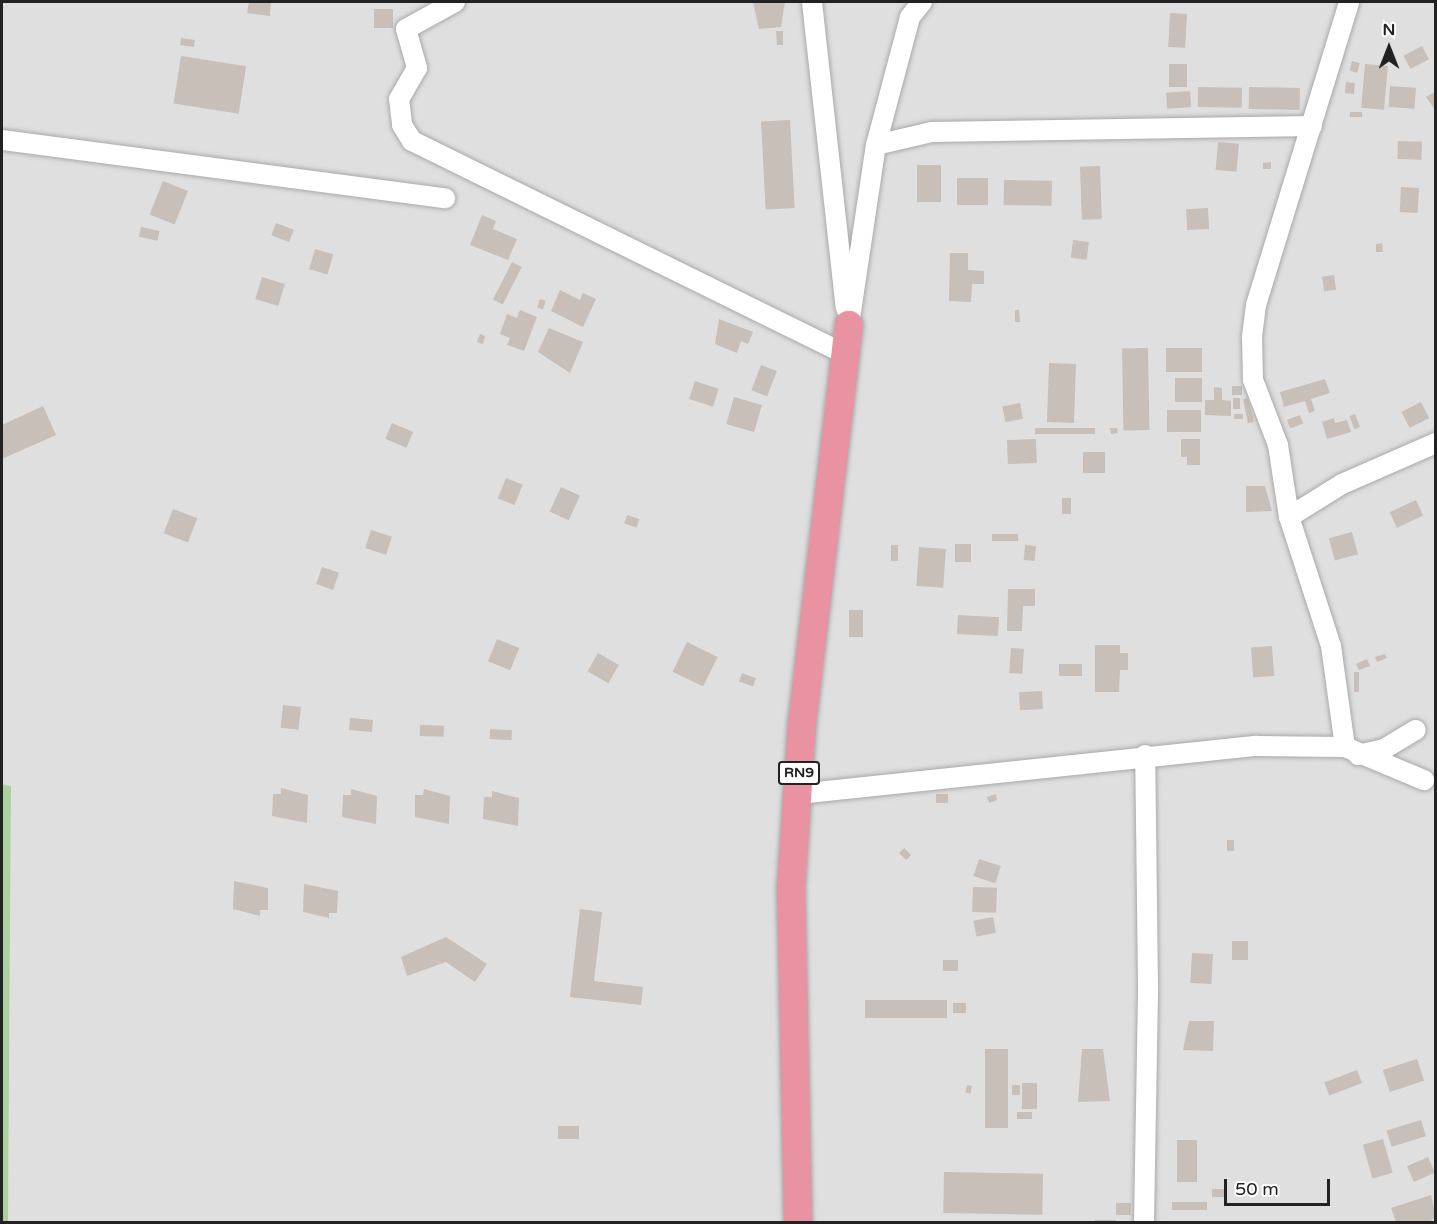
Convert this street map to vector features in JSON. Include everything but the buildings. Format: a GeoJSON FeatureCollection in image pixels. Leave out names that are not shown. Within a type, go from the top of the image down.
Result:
{"type":"FeatureCollection","features":[{"type":"Feature","properties":{"kind":"highway","name":"RN9"},"geometry":{"type":"LineString","coordinates":[[798,1222],[790,985],[798,794],[849,325]]}},
{"type":"Feature","properties":{"kind":"street"},"geometry":{"type":"LineString","coordinates":[[455,2],[406,29],[417,68],[399,99],[402,125],[412,141],[846,355]]}},
{"type":"Feature","properties":{"kind":"street"},"geometry":{"type":"LineString","coordinates":[[812,2],[849,325]]}},
{"type":"Feature","properties":{"kind":"street"},"geometry":{"type":"LineString","coordinates":[[849,325],[876,145],[910,17],[922,2]]}},
{"type":"Feature","properties":{"kind":"street"},"geometry":{"type":"LineString","coordinates":[[1349,2],[1256,305],[1252,337],[1253,380],[1278,445],[1288,517],[1331,646],[1352,751]]}},
{"type":"Feature","properties":{"kind":"street"},"geometry":{"type":"LineString","coordinates":[[876,145],[932,132],[1312,126]]}},
{"type":"Feature","properties":{"kind":"street"},"geometry":{"type":"LineString","coordinates":[[2,140],[445,198]]}},
{"type":"Feature","properties":{"kind":"street"},"geometry":{"type":"LineString","coordinates":[[1288,517],[1342,484],[1436,443]]}},
{"type":"Feature","properties":{"kind":"street"},"geometry":{"type":"LineString","coordinates":[[798,794],[1144,755],[1384,749],[1416,730]]}},
{"type":"Feature","properties":{"kind":"street"},"geometry":{"type":"LineString","coordinates":[[1352,751],[1424,780]]}},
{"type":"Feature","properties":{"kind":"street"},"geometry":{"type":"LineString","coordinates":[[1144,755],[1148,985],[1144,1222]]}},
{"type":"Feature","properties":{"kind":"shaded area"},"geometry":{"type":"Polygon","coordinates":[[[2,2],[1435,2],[1435,1222],[8,1222],[11,786],[2,784],[2,2]]]}},
{"type":"Feature","properties":{"kind":"green space"},"geometry":{"type":"Polygon","coordinates":[[[2,784],[11,786],[8,1222],[2,1222],[2,784]]]}}]}
